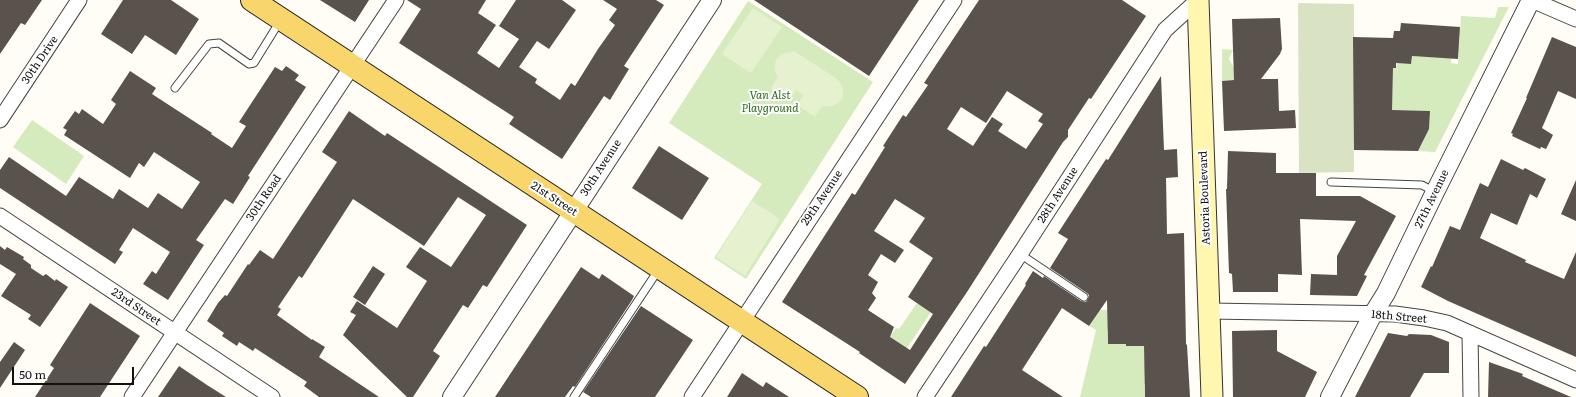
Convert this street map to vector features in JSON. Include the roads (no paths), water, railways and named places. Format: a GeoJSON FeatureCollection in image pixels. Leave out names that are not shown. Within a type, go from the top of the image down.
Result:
{"type":"FeatureCollection","features":[{"type":"Feature","properties":{"kind":"main road","name":"21st Street"},"geometry":{"type":"LineString","coordinates":[[252,0],[857,397]]}},
{"type":"Feature","properties":{"kind":"main road","name":"Astoria Boulevard"},"geometry":{"type":"LineString","coordinates":[[1198,0],[1212,397]]}},
{"type":"Feature","properties":{"kind":"street","name":"30th Drive"},"geometry":{"type":"LineString","coordinates":[[0,120],[79,0]]}},
{"type":"Feature","properties":{"kind":"street","name":"30th Road"},"geometry":{"type":"LineString","coordinates":[[132,397],[396,0]]}},
{"type":"Feature","properties":{"kind":"street","name":"30th Avenue"},"geometry":{"type":"LineString","coordinates":[[452,397],[712,0]]}},
{"type":"Feature","properties":{"kind":"street","name":"29th Avenue"},"geometry":{"type":"LineString","coordinates":[[692,397],[741,320],[954,0]]}},
{"type":"Feature","properties":{"kind":"street","name":"28th Avenue"},"geometry":{"type":"LineString","coordinates":[[925,397],[1020,254],[1165,30],[1198,0]]}},
{"type":"Feature","properties":{"kind":"street"},"geometry":{"type":"LineString","coordinates":[[1532,0],[1576,19]]}},
{"type":"Feature","properties":{"kind":"street","name":"27th Avenue"},"geometry":{"type":"LineString","coordinates":[[1330,397],[1373,314],[1386,293],[1532,0]]}},
{"type":"Feature","properties":{"kind":"street","name":"23rd Street"},"geometry":{"type":"LineString","coordinates":[[0,216],[272,397]]}},
{"type":"Feature","properties":{"kind":"street","name":"18th Street"},"geometry":{"type":"LineString","coordinates":[[1209,311],[1397,314],[1424,318],[1447,323],[1576,380]]}},
{"type":"Feature","properties":{"kind":"street"},"geometry":{"type":"LineString","coordinates":[[1470,333],[1471,397]]}},
{"type":"Feature","properties":{"kind":"lane"},"geometry":{"type":"LineString","coordinates":[[175,88],[209,44],[219,43],[249,64],[254,63],[281,19]]}},
{"type":"Feature","properties":{"kind":"lane"},"geometry":{"type":"LineString","coordinates":[[1331,182],[1422,185],[1435,192]]}},
{"type":"Feature","properties":{"kind":"lane"},"geometry":{"type":"LineString","coordinates":[[1020,254],[1084,297]]}},
{"type":"Feature","properties":{"kind":"lane"},"geometry":{"type":"LineString","coordinates":[[574,397],[660,267]]}},
{"type":"Feature","properties":{"kind":"park label","name":"Van Alst Playground"},"geometry":{"type":"Point","coordinates":[770,102]}}]}
